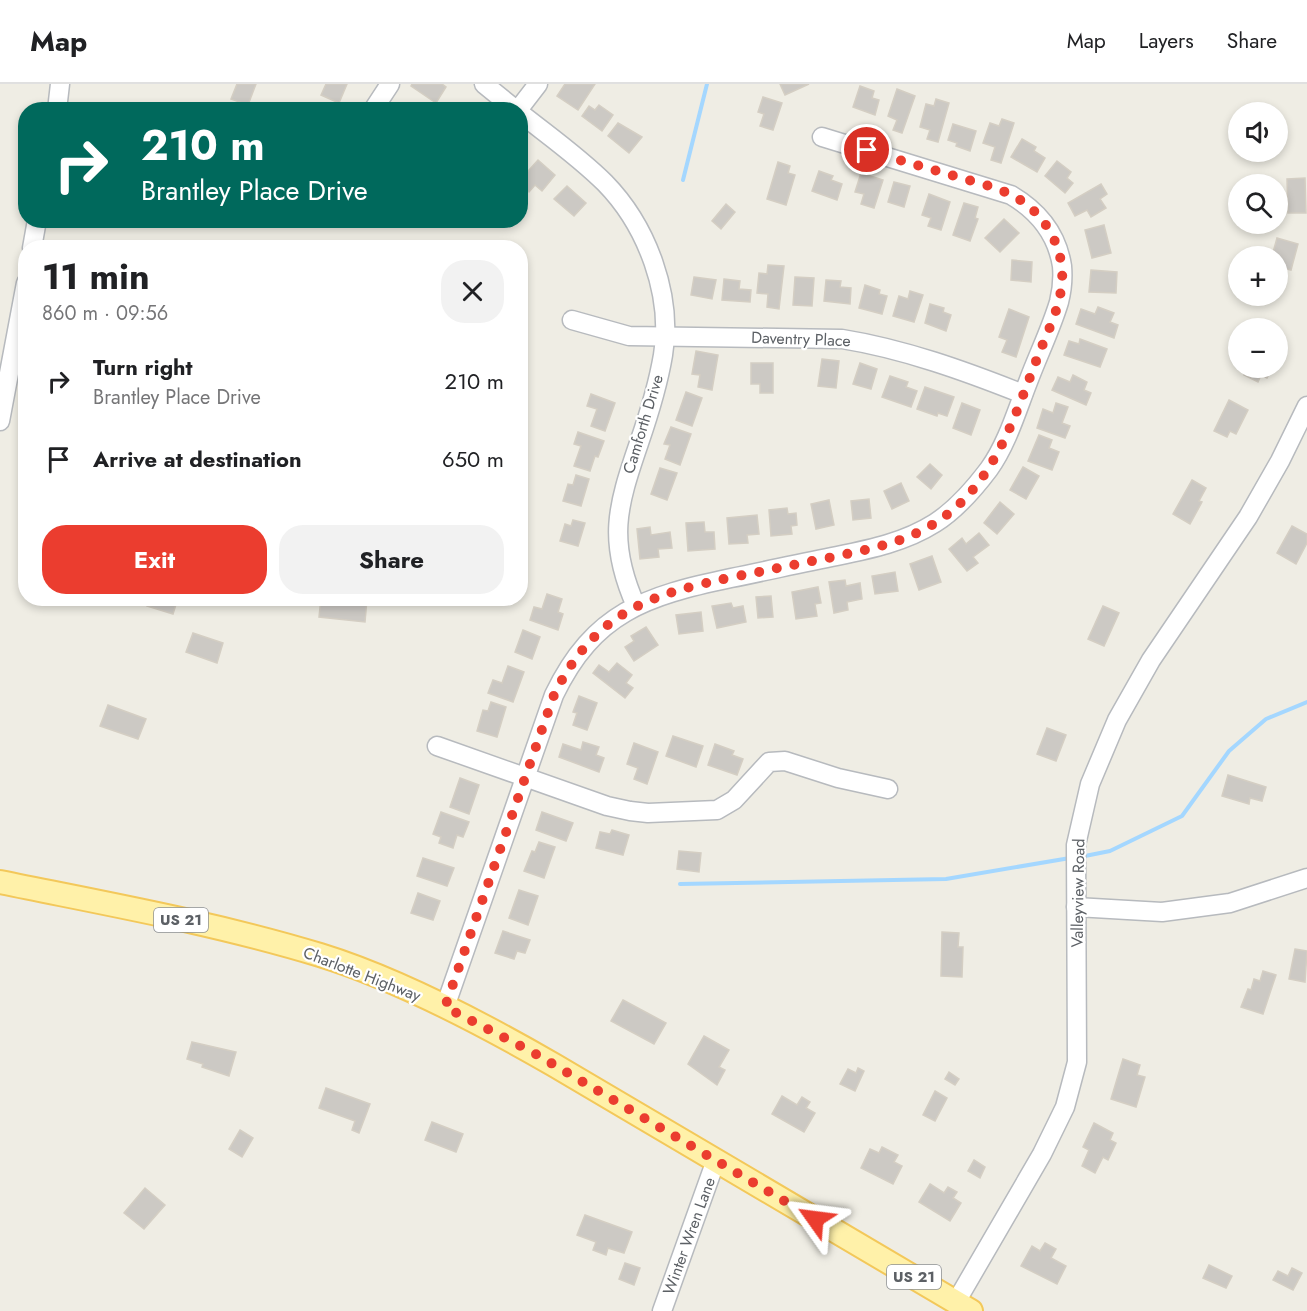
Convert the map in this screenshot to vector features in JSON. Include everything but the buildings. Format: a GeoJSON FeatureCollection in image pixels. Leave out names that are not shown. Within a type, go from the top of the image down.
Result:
{"type":"FeatureCollection","features":[{"type":"Feature","properties":{"kind":"main road","name":"Charlotte Highway"},"geometry":{"type":"LineString","coordinates":[[0,882],[159,914],[322,955],[445,1007],[494,1031],[964,1306]]}},
{"type":"Feature","properties":{"kind":"street"},"geometry":{"type":"LineString","coordinates":[[58,102],[60,84]]}},
{"type":"Feature","properties":{"kind":"street"},"geometry":{"type":"LineString","coordinates":[[378,102],[390,84]]}},
{"type":"Feature","properties":{"kind":"street","name":"Camforth Drive"},"geometry":{"type":"LineString","coordinates":[[484,84],[507,102]]}},
{"type":"Feature","properties":{"kind":"street"},"geometry":{"type":"LineString","coordinates":[[525,102],[538,84]]}},
{"type":"Feature","properties":{"kind":"street","name":"Camforth Drive"},"geometry":{"type":"LineString","coordinates":[[528,119],[606,184],[634,220],[656,269],[663,304],[664,354],[653,402],[623,489],[617,526],[620,560],[626,584],[636,606]]}},
{"type":"Feature","properties":{"kind":"street"},"geometry":{"type":"LineString","coordinates":[[445,1007],[554,695],[576,657],[598,633],[636,606],[670,591],[873,548],[916,534],[936,522],[966,497],[991,467],[1006,436],[1059,302],[1062,281],[1060,254],[1042,219],[1023,201],[999,190],[822,137]]}},
{"type":"Feature","properties":{"kind":"street","name":"Daventry Place"},"geometry":{"type":"LineString","coordinates":[[572,320],[629,336],[842,339],[867,343],[969,373],[1023,394]]}},
{"type":"Feature","properties":{"kind":"street"},"geometry":{"type":"LineString","coordinates":[[0,422],[18,326]]}},
{"type":"Feature","properties":{"kind":"street","name":"Valleyview Road"},"geometry":{"type":"LineString","coordinates":[[964,1306],[1065,1107],[1077,1062],[1076,845],[1090,784],[1117,720],[1151,660],[1248,517],[1280,461],[1307,406]]}},
{"type":"Feature","properties":{"kind":"street"},"geometry":{"type":"LineString","coordinates":[[437,746],[630,811],[717,810],[734,800],[769,762],[785,761],[838,778],[888,789]]}},
{"type":"Feature","properties":{"kind":"street"},"geometry":{"type":"LineString","coordinates":[[1076,907],[1162,912],[1230,903],[1307,878]]}},
{"type":"Feature","properties":{"kind":"street","name":"Winter Wren Lane"},"geometry":{"type":"LineString","coordinates":[[662,1311],[716,1160]]}},
{"type":"Feature","properties":{"kind":"waterway"},"geometry":{"type":"LineString","coordinates":[[683,180],[707,84]]}},
{"type":"Feature","properties":{"kind":"waterway"},"geometry":{"type":"LineString","coordinates":[[1080,857],[1110,851],[1182,816],[1229,751],[1266,719],[1307,702]]}},
{"type":"Feature","properties":{"kind":"waterway"},"geometry":{"type":"LineString","coordinates":[[680,884],[946,879],[1070,858]]}},
{"type":"Feature","properties":{"kind":"route"},"geometry":{"type":"LineString","coordinates":[[815,1219],[534,1053],[445,1007],[554,695],[576,657],[598,633],[636,606],[670,591],[873,548],[916,534],[936,522],[966,497],[991,467],[1006,436],[1059,302],[1062,281],[1060,254],[1042,219],[1023,201],[999,190],[867,150]]}}]}
